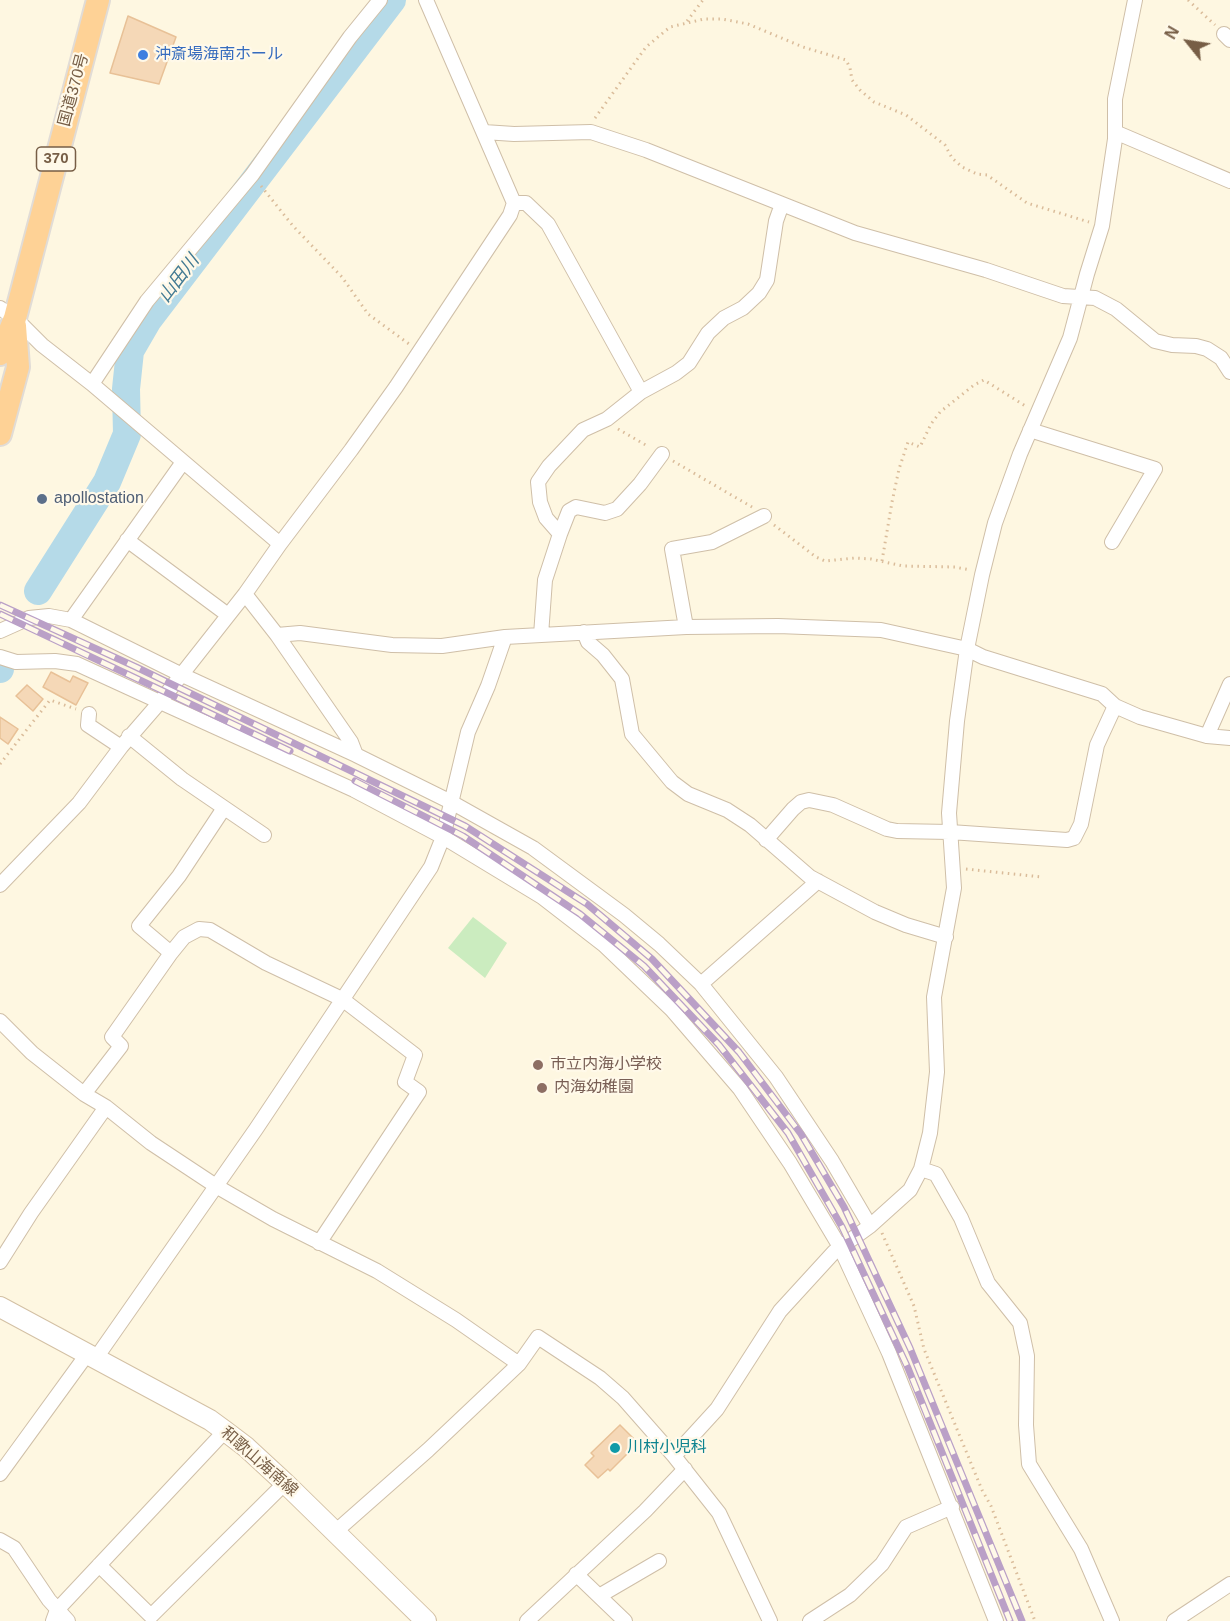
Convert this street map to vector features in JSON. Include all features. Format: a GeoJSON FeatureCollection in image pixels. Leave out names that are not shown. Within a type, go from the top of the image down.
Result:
{"type":"FeatureCollection","features":[{"type":"Feature","properties":{"kind":"highway","name":"国道370号"},"geometry":{"type":"LineString","coordinates":[[0,354],[7,313],[98,0]]}},
{"type":"Feature","properties":{"kind":"highway","name":"国道370号"},"geometry":{"type":"LineString","coordinates":[[0,435],[18,367],[7,313]]}},
{"type":"Feature","properties":{"kind":"main road","name":"和歌山海南線"},"geometry":{"type":"LineString","coordinates":[[0,1306],[210,1420],[225,1431],[285,1483],[426,1621]]}},
{"type":"Feature","properties":{"kind":"street"},"geometry":{"type":"LineString","coordinates":[[92,384],[147,301],[252,175],[350,37],[380,0]]}},
{"type":"Feature","properties":{"kind":"street"},"geometry":{"type":"LineString","coordinates":[[0,885],[79,803],[125,741],[160,702],[244,594],[351,450],[510,215],[514,203],[426,0]]}},
{"type":"Feature","properties":{"kind":"street"},"geometry":{"type":"LineString","coordinates":[[674,1456],[717,1409],[780,1311],[834,1251],[873,1223],[910,1190],[921,1169],[930,1132],[937,1072],[934,997],[954,888],[949,813],[957,721],[967,649],[995,523],[1030,430],[1070,338],[1102,226],[1115,132],[1116,99],[1134,0]]}},
{"type":"Feature","properties":{"kind":"street"},"geometry":{"type":"LineString","coordinates":[[484,132],[514,134],[591,132],[646,150],[855,233],[986,270],[1063,296],[1095,298],[1116,309],[1155,341],[1207,349],[1221,358],[1230,372]]}},
{"type":"Feature","properties":{"kind":"street"},"geometry":{"type":"LineString","coordinates":[[1115,132],[1230,181]]}},
{"type":"Feature","properties":{"kind":"street"},"geometry":{"type":"LineString","coordinates":[[514,203],[526,203],[548,224],[641,392]]}},
{"type":"Feature","properties":{"kind":"street"},"geometry":{"type":"LineString","coordinates":[[560,534],[546,518],[540,502],[538,482],[576,436],[583,430],[603,421],[641,392],[676,373],[689,363],[695,350],[708,333],[724,318],[743,308],[759,292],[767,280],[776,221],[782,204]]}},
{"type":"Feature","properties":{"kind":"street"},"geometry":{"type":"LineString","coordinates":[[7,313],[42,345],[92,384],[280,544]]}},
{"type":"Feature","properties":{"kind":"street"},"geometry":{"type":"LineString","coordinates":[[1030,430],[1155,469],[1112,542]]}},
{"type":"Feature","properties":{"kind":"street"},"geometry":{"type":"LineString","coordinates":[[541,635],[545,580],[560,534],[572,508],[579,507],[605,513],[617,509],[640,484],[662,454]]}},
{"type":"Feature","properties":{"kind":"street"},"geometry":{"type":"LineString","coordinates":[[71,620],[183,462]]}},
{"type":"Feature","properties":{"kind":"street"},"geometry":{"type":"LineString","coordinates":[[686,627],[672,549],[712,542],[764,516]]}},
{"type":"Feature","properties":{"kind":"street"},"geometry":{"type":"LineString","coordinates":[[127,540],[228,615]]}},
{"type":"Feature","properties":{"kind":"street"},"geometry":{"type":"LineString","coordinates":[[244,594],[277,634],[351,741],[356,755]]}},
{"type":"Feature","properties":{"kind":"street"},"geometry":{"type":"LineString","coordinates":[[0,631],[28,618],[49,616],[71,620],[180,674],[356,755],[451,802],[533,848],[588,887],[659,944],[701,984],[776,1077],[873,1223]]}},
{"type":"Feature","properties":{"kind":"street"},"geometry":{"type":"LineString","coordinates":[[277,634],[300,633],[392,645],[442,646],[541,635],[686,627],[778,626],[881,630],[967,649],[983,657],[1102,694],[1115,706],[1140,717],[1207,736],[1230,738]]}},
{"type":"Feature","properties":{"kind":"street"},"geometry":{"type":"LineString","coordinates":[[584,632],[588,642],[603,655],[622,679],[632,734],[672,782],[688,794],[727,810],[750,825],[810,877],[875,912],[906,925],[946,937]]}},
{"type":"Feature","properties":{"kind":"street"},"geometry":{"type":"LineString","coordinates":[[0,1474],[92,1355],[216,1186],[431,867],[443,837],[468,732],[505,638]]}},
{"type":"Feature","properties":{"kind":"street"},"geometry":{"type":"LineString","coordinates":[[0,657],[16,662],[55,661],[77,664],[354,790],[443,837],[542,897],[604,945],[672,1010],[740,1089],[790,1163],[840,1247],[890,1353],[996,1621]]}},
{"type":"Feature","properties":{"kind":"street"},"geometry":{"type":"LineString","coordinates":[[1207,736],[1230,684]]}},
{"type":"Feature","properties":{"kind":"street"},"geometry":{"type":"LineString","coordinates":[[766,840],[793,809],[801,802],[809,800],[833,805],[887,829],[1067,840],[1074,838],[1081,824],[1097,745],[1115,706]]}},
{"type":"Feature","properties":{"kind":"street"},"geometry":{"type":"LineString","coordinates":[[89,714],[88,725],[125,741],[264,835]]}},
{"type":"Feature","properties":{"kind":"street"},"geometry":{"type":"LineString","coordinates":[[171,953],[139,926],[179,876],[224,808]]}},
{"type":"Feature","properties":{"kind":"street"},"geometry":{"type":"LineString","coordinates":[[701,984],[818,881]]}},
{"type":"Feature","properties":{"kind":"street"},"geometry":{"type":"LineString","coordinates":[[84,1094],[121,1046],[112,1037],[171,953],[184,937],[199,929],[210,930],[266,963],[342,999],[415,1055],[405,1082],[419,1092],[319,1243]]}},
{"type":"Feature","properties":{"kind":"street"},"geometry":{"type":"LineString","coordinates":[[0,1021],[32,1053],[84,1094],[106,1107],[151,1143],[216,1186],[319,1243],[377,1271],[456,1320],[519,1364]]}},
{"type":"Feature","properties":{"kind":"street"},"geometry":{"type":"LineString","coordinates":[[0,1262],[31,1213],[106,1107]]}},
{"type":"Feature","properties":{"kind":"street"},"geometry":{"type":"LineString","coordinates":[[921,1169],[936,1174],[960,1218],[988,1283],[1020,1323],[1027,1356],[1026,1425],[1029,1464],[1081,1549],[1112,1621]]}},
{"type":"Feature","properties":{"kind":"street"},"geometry":{"type":"LineString","coordinates":[[335,1532],[428,1450],[519,1364],[538,1337],[600,1378],[623,1398],[685,1469],[719,1513],[770,1621]]}},
{"type":"Feature","properties":{"kind":"street"},"geometry":{"type":"LineString","coordinates":[[55,1616],[99,1565],[225,1431]]}},
{"type":"Feature","properties":{"kind":"street"},"geometry":{"type":"LineString","coordinates":[[527,1621],[645,1511],[685,1469]]}},
{"type":"Feature","properties":{"kind":"street"},"geometry":{"type":"LineString","coordinates":[[99,1565],[151,1616],[285,1483]]}},
{"type":"Feature","properties":{"kind":"street"},"geometry":{"type":"LineString","coordinates":[[810,1621],[850,1595],[882,1564],[906,1527],[952,1507]]}},
{"type":"Feature","properties":{"kind":"street"},"geometry":{"type":"LineString","coordinates":[[0,1540],[14,1548],[55,1616],[68,1621]]}},
{"type":"Feature","properties":{"kind":"street"},"geometry":{"type":"LineString","coordinates":[[599,1596],[659,1561]]}},
{"type":"Feature","properties":{"kind":"street"},"geometry":{"type":"LineString","coordinates":[[576,1574],[625,1621]]}},
{"type":"Feature","properties":{"kind":"street"},"geometry":{"type":"LineString","coordinates":[[1174,1621],[1230,1584]]}},
{"type":"Feature","properties":{"kind":"path"},"geometry":{"type":"LineString","coordinates":[[686,22],[703,0]]}},
{"type":"Feature","properties":{"kind":"path"},"geometry":{"type":"LineString","coordinates":[[1188,0],[1223,33]]}},
{"type":"Feature","properties":{"kind":"path"},"geometry":{"type":"LineString","coordinates":[[585,132],[646,47],[670,27],[704,19],[722,19],[748,24],[803,47],[846,60],[852,80],[860,90],[874,102],[906,115],[945,145],[951,158],[962,167],[977,174],[987,175],[1027,203],[1102,226]]}},
{"type":"Feature","properties":{"kind":"path"},"geometry":{"type":"LineString","coordinates":[[252,175],[301,235],[342,277],[368,314],[420,351]]}},
{"type":"Feature","properties":{"kind":"path"},"geometry":{"type":"LineString","coordinates":[[882,561],[892,502],[908,442],[920,447],[931,424],[940,412],[974,385],[984,381],[1037,413]]}},
{"type":"Feature","properties":{"kind":"path"},"geometry":{"type":"LineString","coordinates":[[603,421],[749,504],[782,532],[825,561],[855,558],[903,566],[955,567],[983,572]]}},
{"type":"Feature","properties":{"kind":"path"},"geometry":{"type":"LineString","coordinates":[[0,764],[50,700],[89,714]]}},
{"type":"Feature","properties":{"kind":"path"},"geometry":{"type":"LineString","coordinates":[[953,868],[1042,877]]}},
{"type":"Feature","properties":{"kind":"path"},"geometry":{"type":"LineString","coordinates":[[873,1223],[914,1305],[924,1350],[982,1490],[992,1506],[1035,1621]]}},
{"type":"Feature","properties":{"kind":"green space"},"geometry":{"type":"Polygon","coordinates":[[[473,917],[507,943],[485,978],[448,948],[473,917]]]}},
{"type":"Feature","properties":{"kind":"building","name":"沖斎場海南ホール"},"geometry":{"type":"Polygon","coordinates":[[[128,16],[176,37],[159,84],[110,73],[128,16]]]}},
{"type":"Feature","properties":{"kind":"building"},"geometry":{"type":"Polygon","coordinates":[[[51,672],[70,682],[73,676],[88,683],[76,705],[43,687],[51,672]]]}},
{"type":"Feature","properties":{"kind":"building"},"geometry":{"type":"Polygon","coordinates":[[[27,685],[43,699],[33,711],[16,696],[27,685]]]}},
{"type":"Feature","properties":{"kind":"building"},"geometry":{"type":"Polygon","coordinates":[[[0,717],[18,729],[8,744],[0,738],[0,717]]]}},
{"type":"Feature","properties":{"kind":"building","name":"川村小児科"},"geometry":{"type":"Polygon","coordinates":[[[620,1425],[638,1443],[610,1471],[608,1469],[598,1478],[585,1465],[594,1456],[591,1453],[620,1425]]]}},
{"type":"Feature","properties":{"kind":"waterway","name":"山田川"},"geometry":{"type":"LineString","coordinates":[[38,591],[107,482],[127,434],[126,389],[130,351],[148,320],[392,0]]}},
{"type":"Feature","properties":{"kind":"railway"},"geometry":{"type":"LineString","coordinates":[[0,605],[136,667],[465,826],[587,904],[652,959],[739,1052],[801,1134],[844,1207],[910,1348],[1022,1621]]}},
{"type":"Feature","properties":{"kind":"railway"},"geometry":{"type":"LineString","coordinates":[[0,614],[290,751]]}},
{"type":"Feature","properties":{"kind":"railway"},"geometry":{"type":"LineString","coordinates":[[355,781],[463,836],[580,914],[644,966],[719,1045],[788,1133],[842,1227],[908,1368],[1010,1621]]}},
{"type":"Feature","properties":{"kind":"place","name":"沖斎場海南ホール"},"geometry":{"type":"Point","coordinates":[143,55]}},
{"type":"Feature","properties":{"kind":"place","name":"apollostation"},"geometry":{"type":"Point","coordinates":[42,499]}},
{"type":"Feature","properties":{"kind":"place","name":"市立内海小学校"},"geometry":{"type":"Point","coordinates":[538,1065]}},
{"type":"Feature","properties":{"kind":"place","name":"内海幼稚園"},"geometry":{"type":"Point","coordinates":[542,1088]}},
{"type":"Feature","properties":{"kind":"place","name":"川村小児科"},"geometry":{"type":"Point","coordinates":[615,1448]}}]}
